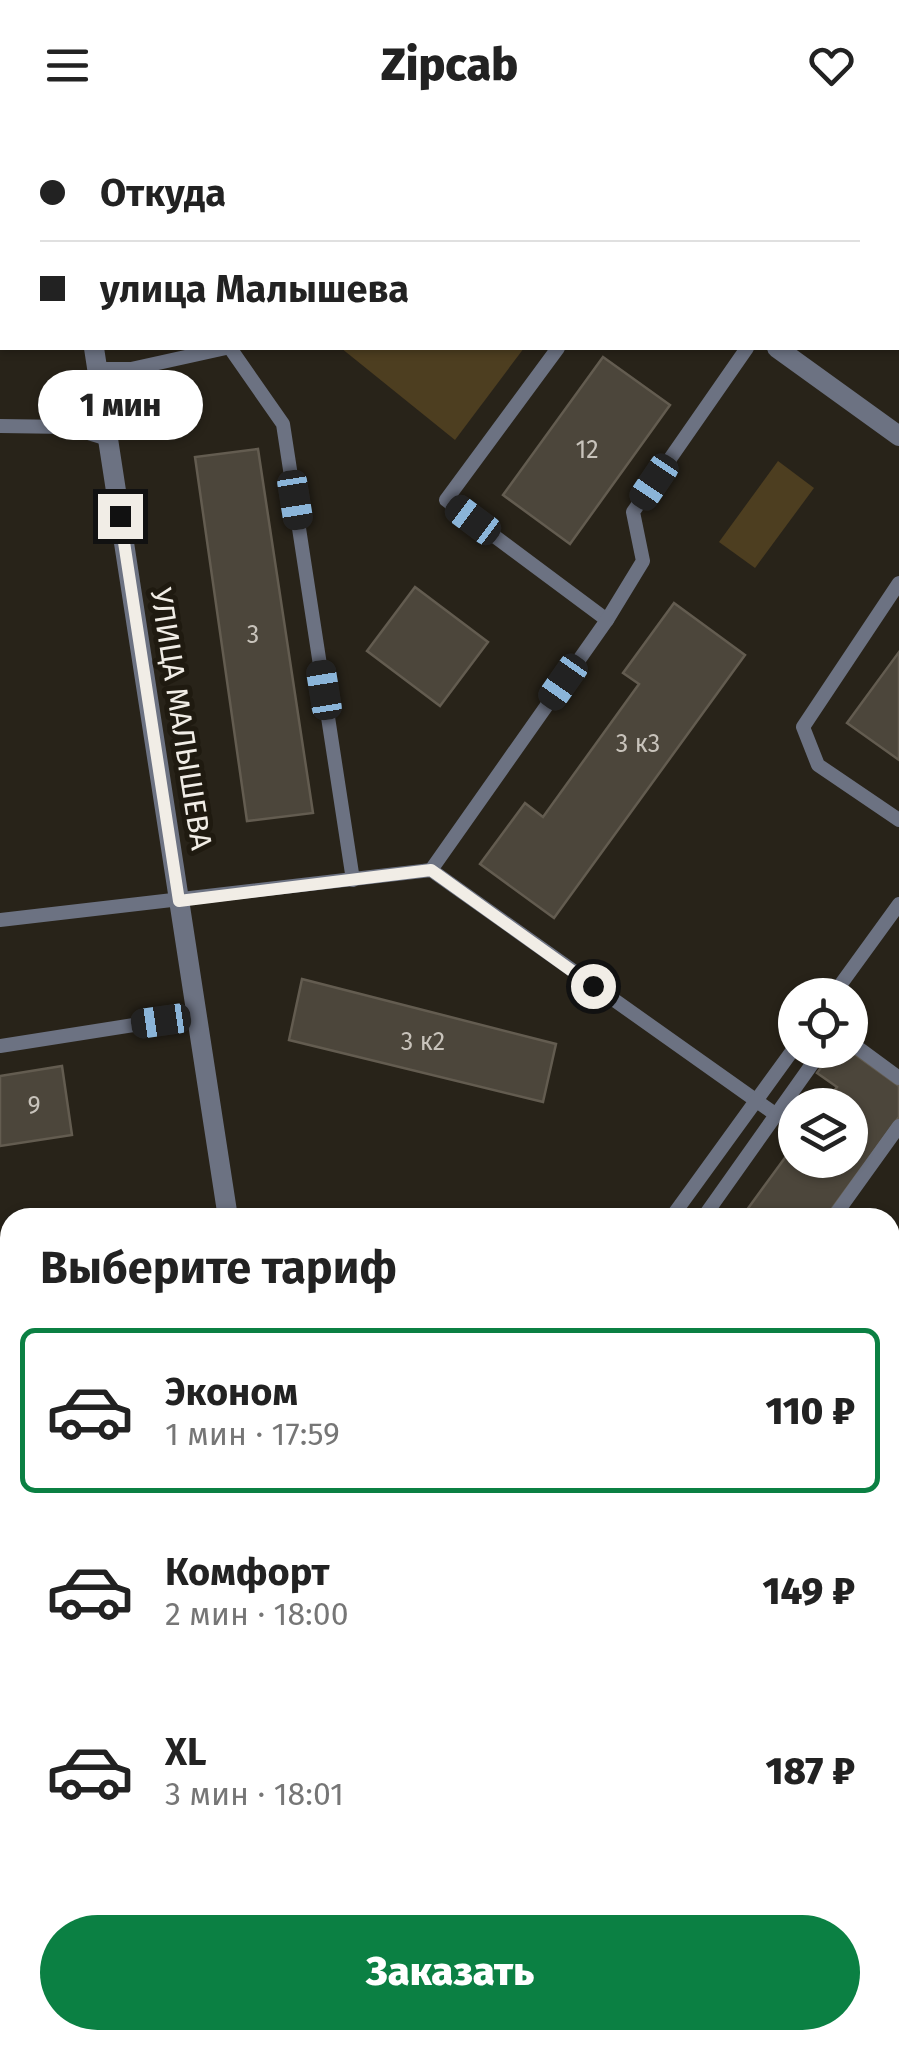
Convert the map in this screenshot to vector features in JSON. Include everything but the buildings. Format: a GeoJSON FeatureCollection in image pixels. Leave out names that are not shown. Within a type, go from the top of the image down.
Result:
{"type":"FeatureCollection","features":[{"type":"Feature","properties":{"kind":"street","name":"УЛИЦА МАЛЫШЕВА"},"geometry":{"type":"LineString","coordinates":[[94,350],[197,1015],[221,1208]]}},
{"type":"Feature","properties":{"kind":"street"},"geometry":{"type":"LineString","coordinates":[[780,350],[899,436]]}},
{"type":"Feature","properties":{"kind":"lane"},"geometry":{"type":"LineString","coordinates":[[97,369],[131,369],[219,350]]}},
{"type":"Feature","properties":{"kind":"lane"},"geometry":{"type":"LineString","coordinates":[[229,350],[283,424],[353,880]]}},
{"type":"Feature","properties":{"kind":"lane"},"geometry":{"type":"LineString","coordinates":[[557,350],[446,500],[607,620]]}},
{"type":"Feature","properties":{"kind":"lane"},"geometry":{"type":"LineString","coordinates":[[431,870],[607,620],[643,560],[633,512],[745,350]]}},
{"type":"Feature","properties":{"kind":"lane"},"geometry":{"type":"LineString","coordinates":[[0,426],[69,427],[108,440]]}},
{"type":"Feature","properties":{"kind":"lane"},"geometry":{"type":"LineString","coordinates":[[899,583],[803,728],[818,766],[899,820]]}},
{"type":"Feature","properties":{"kind":"lane"},"geometry":{"type":"LineString","coordinates":[[0,920],[431,870],[775,1114]]}},
{"type":"Feature","properties":{"kind":"lane"},"geometry":{"type":"LineString","coordinates":[[845,978],[899,904]]}},
{"type":"Feature","properties":{"kind":"lane"},"geometry":{"type":"LineString","coordinates":[[0,1046],[197,1015]]}},
{"type":"Feature","properties":{"kind":"lane"},"geometry":{"type":"LineString","coordinates":[[868,1055],[899,1078]]}},
{"type":"Feature","properties":{"kind":"lane"},"geometry":{"type":"LineString","coordinates":[[678,1208],[780,1068]]}},
{"type":"Feature","properties":{"kind":"lane"},"geometry":{"type":"LineString","coordinates":[[710,1208],[809,1068]]}},
{"type":"Feature","properties":{"kind":"lane"},"geometry":{"type":"LineString","coordinates":[[840,1208],[899,1126]]}},
{"type":"Feature","properties":{"kind":"shaded area"},"geometry":{"type":"Polygon","coordinates":[[[343,350],[522,350],[455,440],[343,350]]]}},
{"type":"Feature","properties":{"kind":"shaded area"},"geometry":{"type":"Polygon","coordinates":[[[778,461],[814,488],[755,568],[719,542],[778,461]]]}},
{"type":"Feature","properties":{"kind":"route"},"geometry":{"type":"LineString","coordinates":[[120,516],[179,901],[431,870],[593,986]]}}]}
